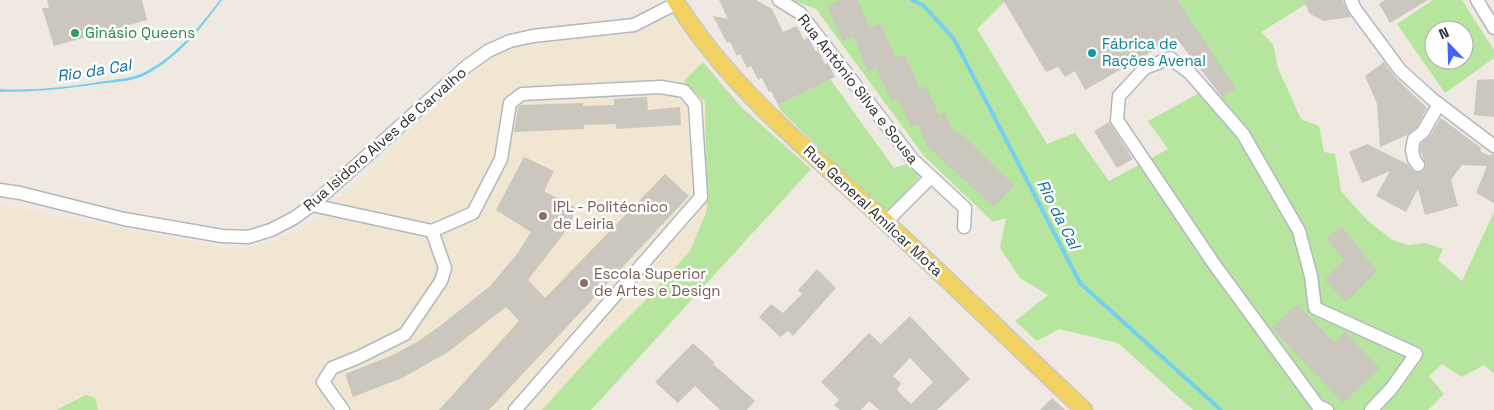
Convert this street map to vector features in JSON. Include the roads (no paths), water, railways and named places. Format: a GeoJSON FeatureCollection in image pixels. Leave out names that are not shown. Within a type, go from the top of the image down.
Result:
{"type":"FeatureCollection","features":[{"type":"Feature","properties":{"kind":"main road","name":"Rua General Amílcar Mota"},"geometry":{"type":"LineString","coordinates":[[676,1],[715,57],[762,109],[886,222],[1084,410]]}},
{"type":"Feature","properties":{"kind":"street","name":"Rua António Silva e Sousa"},"geometry":{"type":"LineString","coordinates":[[779,0],[800,13],[913,160],[965,208],[964,227]]}},
{"type":"Feature","properties":{"kind":"street"},"geometry":{"type":"LineString","coordinates":[[1351,0],[1400,70],[1438,104],[1494,146]]}},
{"type":"Feature","properties":{"kind":"street"},"geometry":{"type":"LineString","coordinates":[[1477,0],[1494,28]]}},
{"type":"Feature","properties":{"kind":"street","name":"Rua Isidoro Alves de Carvalho"},"geometry":{"type":"LineString","coordinates":[[0,190],[20,193],[124,219],[222,236],[248,237],[271,230],[294,218],[312,205],[467,66],[488,50],[510,41],[533,36],[634,25],[676,1]]}},
{"type":"Feature","properties":{"kind":"street"},"geometry":{"type":"LineString","coordinates":[[1327,410],[1318,406],[1214,264],[1117,120],[1119,96],[1145,68],[1170,58],[1190,73],[1243,134],[1299,231],[1311,276],[1315,308],[1416,354],[1391,389],[1371,410]]}},
{"type":"Feature","properties":{"kind":"street"},"geometry":{"type":"LineString","coordinates":[[312,205],[432,231],[473,213],[501,159],[510,103],[522,94],[661,87],[684,91],[696,104],[701,197],[515,410]]}},
{"type":"Feature","properties":{"kind":"street"},"geometry":{"type":"LineString","coordinates":[[1418,165],[1412,150],[1414,139],[1422,132],[1438,104]]}},
{"type":"Feature","properties":{"kind":"street"},"geometry":{"type":"LineString","coordinates":[[886,222],[930,177]]}},
{"type":"Feature","properties":{"kind":"street"},"geometry":{"type":"LineString","coordinates":[[343,410],[323,382],[332,368],[360,357],[405,334],[441,281],[445,268],[432,231]]}},
{"type":"Feature","properties":{"kind":"water"},"geometry":{"type":"Polygon","coordinates":[[[222,0],[206,21],[179,51],[141,77],[62,89],[0,92],[0,89],[37,89],[141,74],[178,49],[222,0]]]}},
{"type":"Feature","properties":{"kind":"waterway","name":"Rio da Cal"},"geometry":{"type":"LineString","coordinates":[[912,0],[923,5],[954,39],[1080,283],[1221,410]]}},
{"type":"Feature","properties":{"kind":"place","name":"Ginásio Queens"},"geometry":{"type":"Point","coordinates":[75,33]}},
{"type":"Feature","properties":{"kind":"place","name":"Fábrica de Rações Avenal"},"geometry":{"type":"Point","coordinates":[1092,53]}},
{"type":"Feature","properties":{"kind":"place","name":"IPL - Politécnico de Leiria"},"geometry":{"type":"Point","coordinates":[543,216]}},
{"type":"Feature","properties":{"kind":"place","name":"Escola Superior de Artes e Design"},"geometry":{"type":"Point","coordinates":[584,283]}}]}
